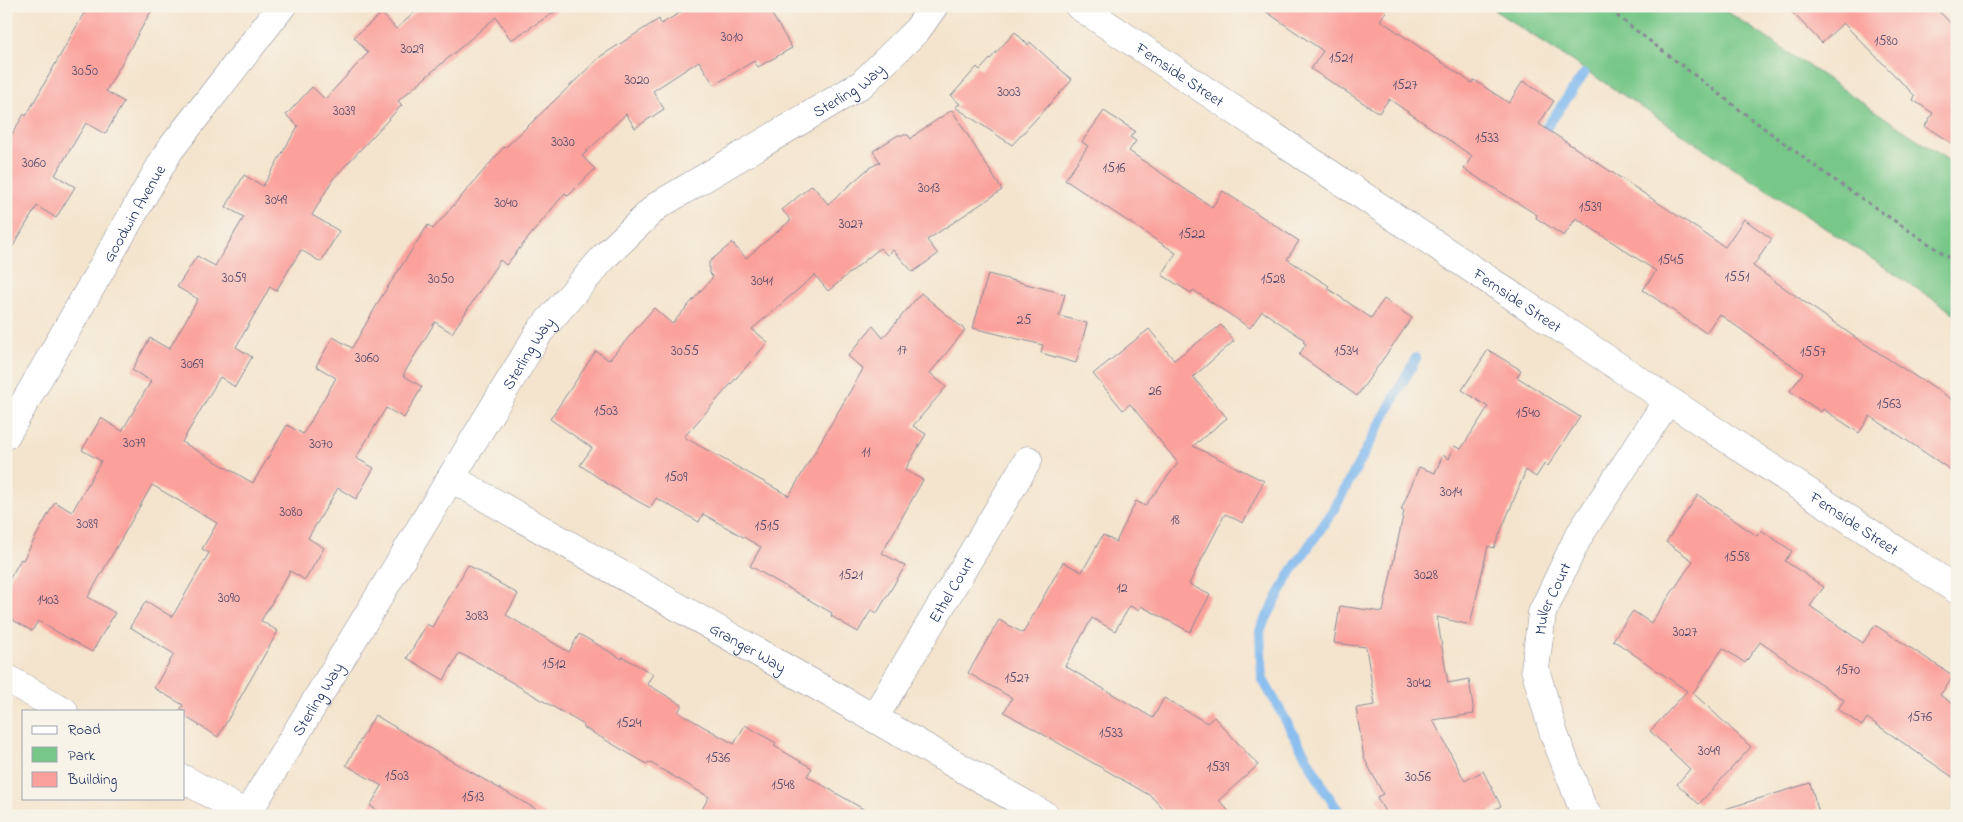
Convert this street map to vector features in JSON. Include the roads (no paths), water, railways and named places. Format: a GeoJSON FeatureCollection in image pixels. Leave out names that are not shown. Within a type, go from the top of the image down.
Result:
{"type":"FeatureCollection","features":[{"type":"Feature","properties":{"kind":"street","name":"Goodwin Avenue"},"geometry":{"type":"LineString","coordinates":[[6,435],[169,151],[282,6]]}},
{"type":"Feature","properties":{"kind":"street","name":"Sterling Way"},"geometry":{"type":"LineString","coordinates":[[248,815],[540,332],[605,256],[658,206],[862,84],[917,30],[934,6]]}},
{"type":"Feature","properties":{"kind":"street","name":"Fernside Street"},"geometry":{"type":"LineString","coordinates":[[1079,6],[1668,400],[1957,590]]}},
{"type":"Feature","properties":{"kind":"street","name":"Muller Court"},"geometry":{"type":"LineString","coordinates":[[1588,816],[1583,810],[1554,734],[1535,669],[1542,613],[1578,537],[1668,400]]}},
{"type":"Feature","properties":{"kind":"street","name":"Ethel Court"},"geometry":{"type":"LineString","coordinates":[[874,718],[1028,460]]}},
{"type":"Feature","properties":{"kind":"street","name":"Granger Way"},"geometry":{"type":"LineString","coordinates":[[451,478],[1046,816]]}},
{"type":"Feature","properties":{"kind":"street"},"geometry":{"type":"LineString","coordinates":[[6,678],[62,710]]}},
{"type":"Feature","properties":{"kind":"street"},"geometry":{"type":"LineString","coordinates":[[185,780],[248,815]]}},
{"type":"Feature","properties":{"kind":"waterway"},"geometry":{"type":"LineString","coordinates":[[1539,138],[1584,74]]}},
{"type":"Feature","properties":{"kind":"waterway"},"geometry":{"type":"LineString","coordinates":[[1342,816],[1327,794],[1262,678],[1260,630],[1291,572],[1333,511],[1416,358]]}}]}
